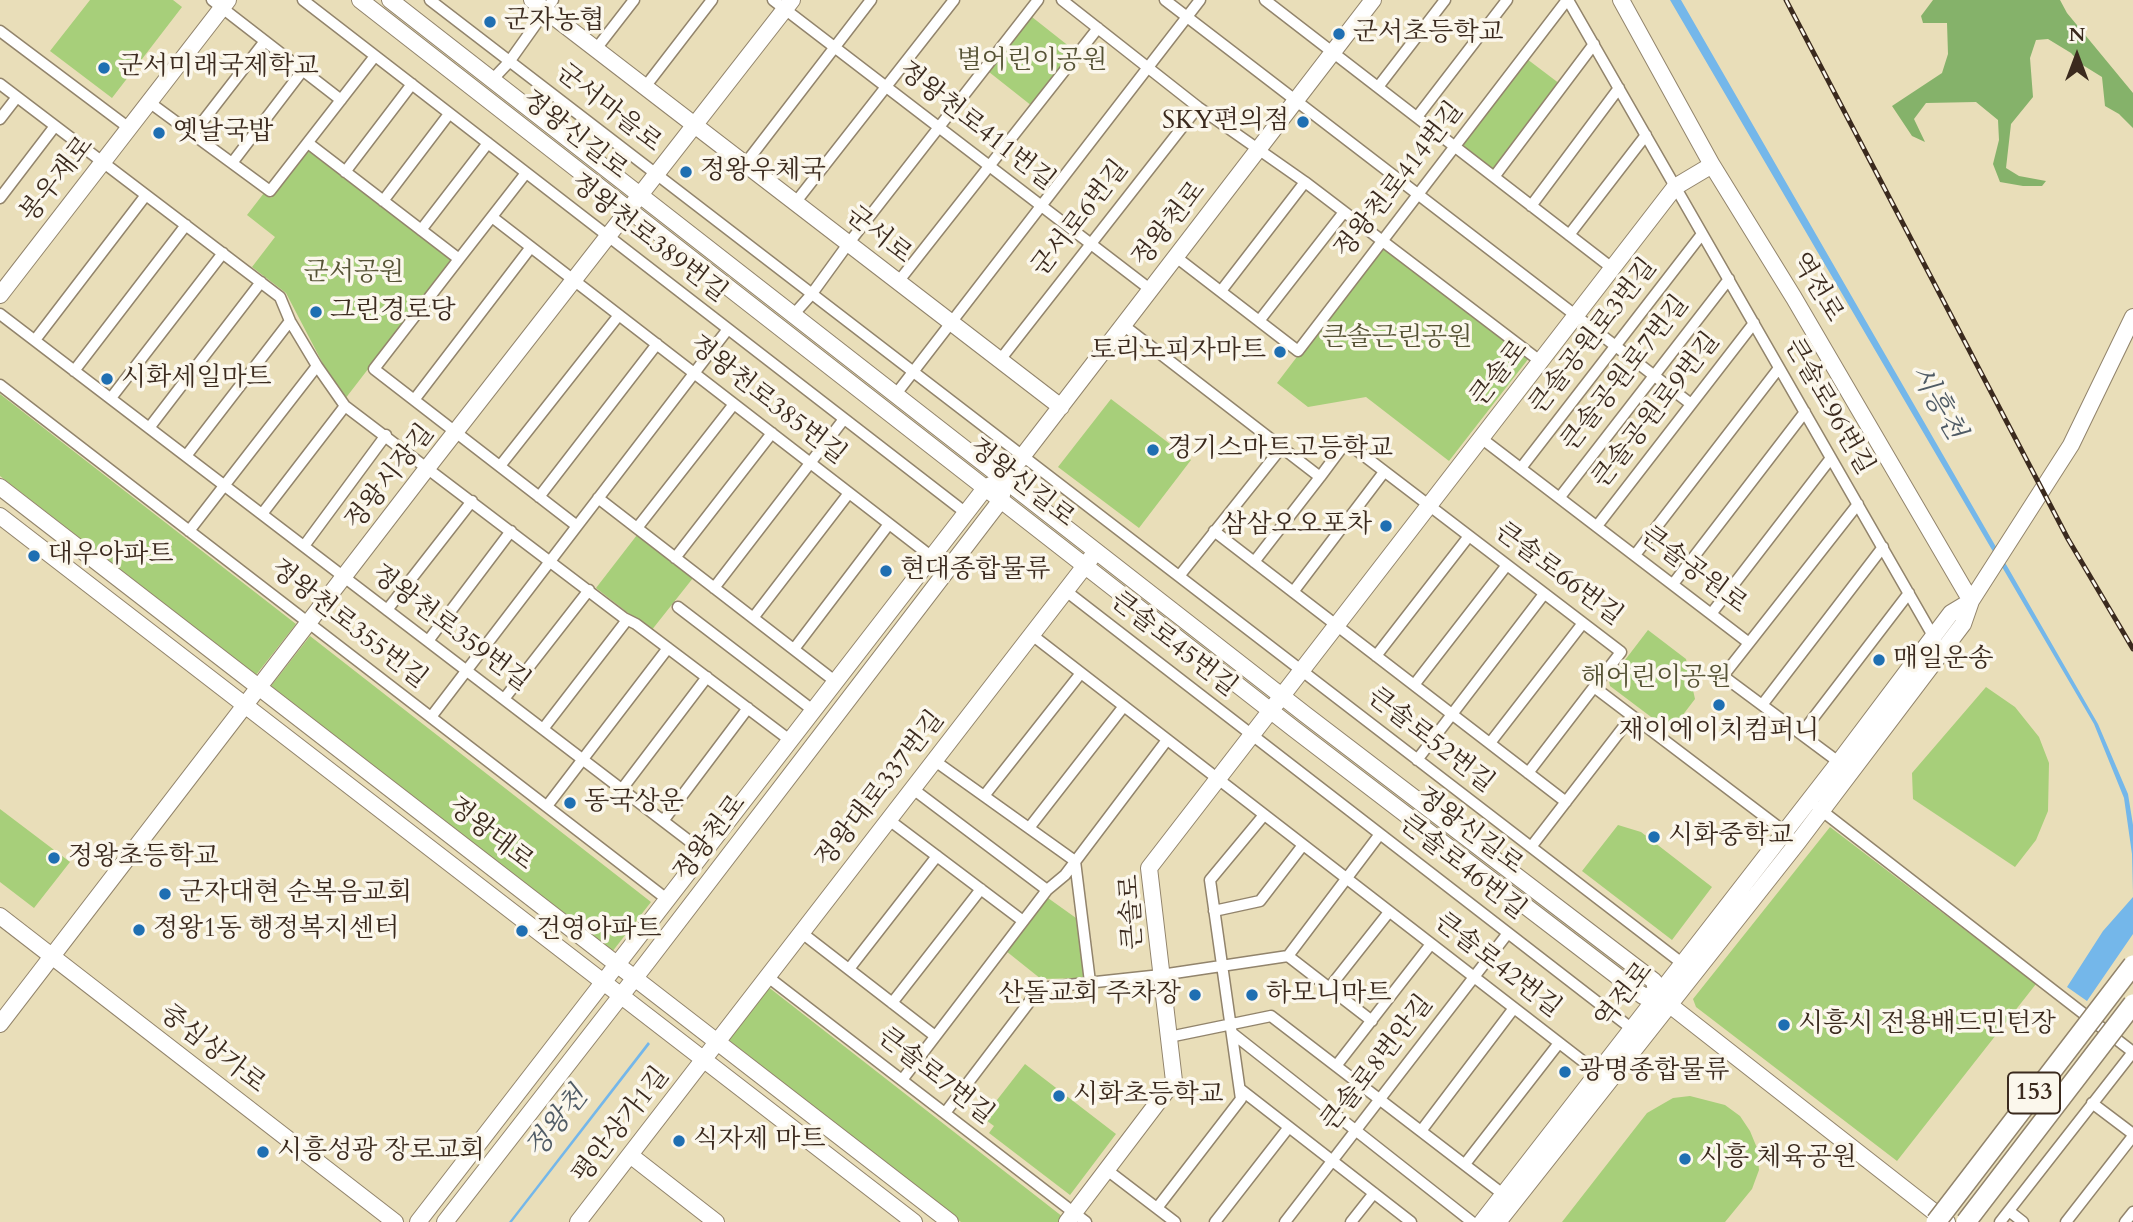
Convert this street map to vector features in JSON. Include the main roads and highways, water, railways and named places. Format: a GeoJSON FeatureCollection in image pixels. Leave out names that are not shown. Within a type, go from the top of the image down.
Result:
{"type":"FeatureCollection","features":[{"type":"Feature","properties":{"kind":"highway","name":"153"},"geometry":{"type":"LineString","coordinates":[[1936,1222],[2133,965]]}},
{"type":"Feature","properties":{"kind":"highway","name":"153"},"geometry":{"type":"LineString","coordinates":[[1966,1222],[2133,1004]]}},
{"type":"Feature","properties":{"kind":"water"},"geometry":{"type":"Polygon","coordinates":[[[1670,0],[1681,0],[2098,724],[2128,794],[2133,825],[2133,893],[2132,854],[2124,798],[2094,724],[1670,0]]]}},
{"type":"Feature","properties":{"kind":"water"},"geometry":{"type":"Polygon","coordinates":[[[2133,897],[2133,934],[2087,1001],[2067,987],[2103,931],[2133,897]]]}},
{"type":"Feature","properties":{"kind":"water"},"geometry":{"type":"Polygon","coordinates":[[[648,1042],[650,1044],[512,1222],[509,1222],[648,1042]]]}},
{"type":"Feature","properties":{"kind":"railway"},"geometry":{"type":"LineString","coordinates":[[1786,0],[2068,539],[2133,649]]}},
{"type":"Feature","properties":{"kind":"place","name":"군자농협"},"geometry":{"type":"Point","coordinates":[490,22]}},
{"type":"Feature","properties":{"kind":"place","name":"군서초등학교"},"geometry":{"type":"Point","coordinates":[1339,34]}},
{"type":"Feature","properties":{"kind":"place","name":"군서미래국제학교"},"geometry":{"type":"Point","coordinates":[104,68]}},
{"type":"Feature","properties":{"kind":"place","name":"SKY편의점"},"geometry":{"type":"Point","coordinates":[1303,122]}},
{"type":"Feature","properties":{"kind":"place","name":"옛날국밥"},"geometry":{"type":"Point","coordinates":[159,133]}},
{"type":"Feature","properties":{"kind":"place","name":"정왕우체국"},"geometry":{"type":"Point","coordinates":[686,172]}},
{"type":"Feature","properties":{"kind":"place","name":"그린경로당"},"geometry":{"type":"Point","coordinates":[316,312]}},
{"type":"Feature","properties":{"kind":"place","name":"토리노피자마트"},"geometry":{"type":"Point","coordinates":[1280,352]}},
{"type":"Feature","properties":{"kind":"place","name":"시화세일마트"},"geometry":{"type":"Point","coordinates":[107,379]}},
{"type":"Feature","properties":{"kind":"place","name":"경기스마트고등학교"},"geometry":{"type":"Point","coordinates":[1153,450]}},
{"type":"Feature","properties":{"kind":"place","name":"삼삼오오포차"},"geometry":{"type":"Point","coordinates":[1386,526]}},
{"type":"Feature","properties":{"kind":"place","name":"대우아파트"},"geometry":{"type":"Point","coordinates":[34,556]}},
{"type":"Feature","properties":{"kind":"place","name":"현대종합물류"},"geometry":{"type":"Point","coordinates":[886,571]}},
{"type":"Feature","properties":{"kind":"place","name":"매일운송"},"geometry":{"type":"Point","coordinates":[1879,660]}},
{"type":"Feature","properties":{"kind":"place","name":"재이에이치컴퍼니"},"geometry":{"type":"Point","coordinates":[1719,705]}},
{"type":"Feature","properties":{"kind":"place","name":"동국상운"},"geometry":{"type":"Point","coordinates":[570,803]}},
{"type":"Feature","properties":{"kind":"place","name":"시화중학교"},"geometry":{"type":"Point","coordinates":[1654,837]}},
{"type":"Feature","properties":{"kind":"place","name":"정왕초등학교"},"geometry":{"type":"Point","coordinates":[54,858]}},
{"type":"Feature","properties":{"kind":"place","name":"군자대현 순복음교회"},"geometry":{"type":"Point","coordinates":[165,894]}},
{"type":"Feature","properties":{"kind":"place","name":"정왕1동 행정복지센터"},"geometry":{"type":"Point","coordinates":[139,930]}},
{"type":"Feature","properties":{"kind":"place","name":"건영아파트"},"geometry":{"type":"Point","coordinates":[522,931]}},
{"type":"Feature","properties":{"kind":"place","name":"산돌교회 주차장"},"geometry":{"type":"Point","coordinates":[1195,995]}},
{"type":"Feature","properties":{"kind":"place","name":"하모니마트"},"geometry":{"type":"Point","coordinates":[1252,995]}},
{"type":"Feature","properties":{"kind":"place","name":"시흥시 전용배드민턴장"},"geometry":{"type":"Point","coordinates":[1784,1025]}},
{"type":"Feature","properties":{"kind":"place","name":"광명종합물류"},"geometry":{"type":"Point","coordinates":[1565,1072]}},
{"type":"Feature","properties":{"kind":"place","name":"시화초등학교"},"geometry":{"type":"Point","coordinates":[1059,1096]}},
{"type":"Feature","properties":{"kind":"place","name":"식자제 마트"},"geometry":{"type":"Point","coordinates":[679,1141]}},
{"type":"Feature","properties":{"kind":"place","name":"시흥성광 장로교회"},"geometry":{"type":"Point","coordinates":[263,1152]}},
{"type":"Feature","properties":{"kind":"place","name":"시흥 체육공원"},"geometry":{"type":"Point","coordinates":[1685,1159]}},
{"type":"Feature","properties":{"kind":"park label","name":"별어린이공원"},"geometry":{"type":"Point","coordinates":[1032,62]}},
{"type":"Feature","properties":{"kind":"park label","name":"군서공원"},"geometry":{"type":"Point","coordinates":[354,274]}},
{"type":"Feature","properties":{"kind":"park label","name":"큰솔근린공원"},"geometry":{"type":"Point","coordinates":[1397,339]}},
{"type":"Feature","properties":{"kind":"park label","name":"해어린이공원"},"geometry":{"type":"Point","coordinates":[1656,679]}},
{"type":"Feature","properties":{"kind":"water label","name":"시흥천"},"geometry":{"type":"Point","coordinates":[1936,403]}},
{"type":"Feature","properties":{"kind":"water label","name":"정왕천"},"geometry":{"type":"Point","coordinates":[558,1124]}}]}
